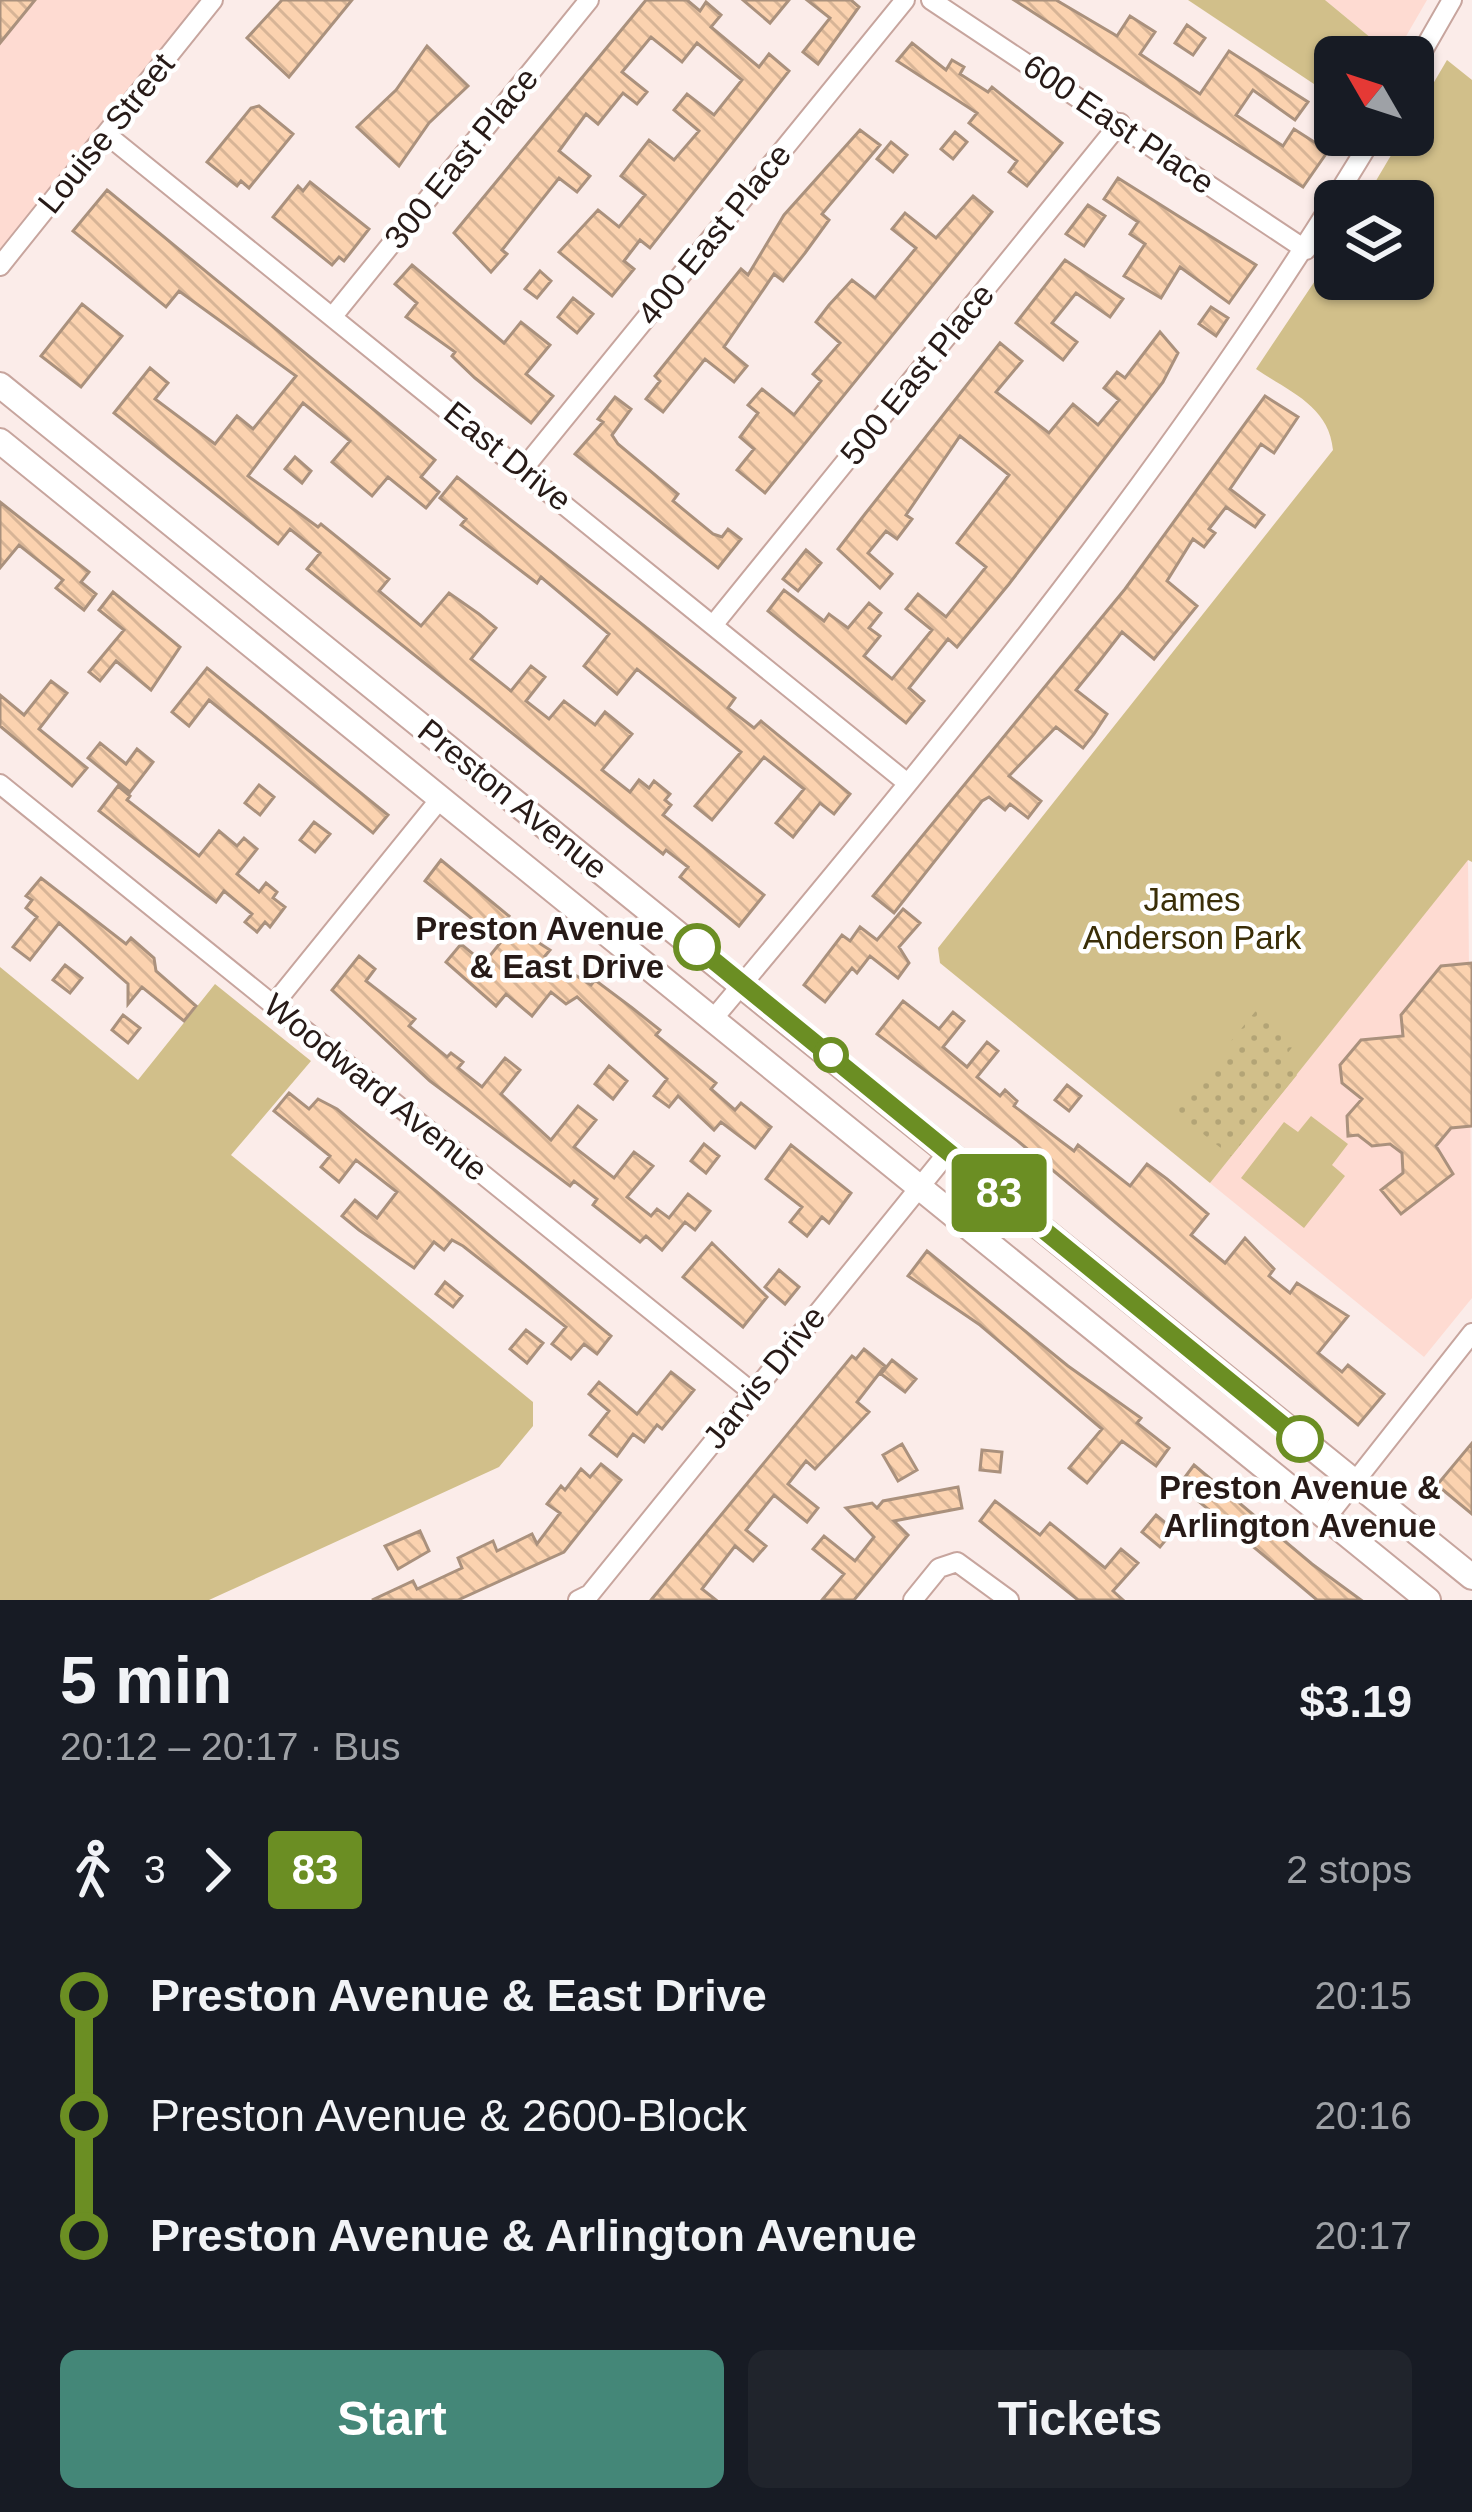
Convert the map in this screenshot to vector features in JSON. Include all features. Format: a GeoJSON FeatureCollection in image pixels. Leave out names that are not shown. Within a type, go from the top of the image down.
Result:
{"type":"FeatureCollection","features":[{"type":"Feature","properties":{"kind":"main road","name":"Preston Avenue"},"geometry":{"type":"LineString","coordinates":[[0,385],[1472,1577]]}},
{"type":"Feature","properties":{"kind":"main road","name":"Preston Avenue"},"geometry":{"type":"LineString","coordinates":[[0,441],[1428,1600]]}},
{"type":"Feature","properties":{"kind":"street","name":"Louise Street"},"geometry":{"type":"LineString","coordinates":[[0,266],[213,0]]}},
{"type":"Feature","properties":{"kind":"street","name":"300 East Place"},"geometry":{"type":"LineString","coordinates":[[333,316],[589,0]]}},
{"type":"Feature","properties":{"kind":"street","name":"400 East Place"},"geometry":{"type":"LineString","coordinates":[[524,468],[905,0]]}},
{"type":"Feature","properties":{"kind":"street","name":"600 East Place"},"geometry":{"type":"LineString","coordinates":[[931,0],[1306,250]]}},
{"type":"Feature","properties":{"kind":"street"},"geometry":{"type":"LineString","coordinates":[[1431,36],[1452,0]]}},
{"type":"Feature","properties":{"kind":"street","name":"500 East Place"},"geometry":{"type":"LineString","coordinates":[[714,624],[1120,123]]}},
{"type":"Feature","properties":{"kind":"street","name":"East Drive"},"geometry":{"type":"LineString","coordinates":[[106,134],[906,782]]}},
{"type":"Feature","properties":{"kind":"street"},"geometry":{"type":"LineString","coordinates":[[713,1019],[1117,521],[1306,250],[1362,156]]}},
{"type":"Feature","properties":{"kind":"street","name":"Woodward Avenue"},"geometry":{"type":"LineString","coordinates":[[0,784],[752,1392]]}},
{"type":"Feature","properties":{"kind":"street"},"geometry":{"type":"LineString","coordinates":[[274,1004],[440,799]]}},
{"type":"Feature","properties":{"kind":"street","name":"Jarvis Drive"},"geometry":{"type":"LineString","coordinates":[[578,1600],[590,1594],[949,1151]]}},
{"type":"Feature","properties":{"kind":"street"},"geometry":{"type":"LineString","coordinates":[[1327,1517],[1472,1333]]}},
{"type":"Feature","properties":{"kind":"street"},"geometry":{"type":"LineString","coordinates":[[913,1600],[939,1568],[956,1562],[1009,1600]]}},
{"type":"Feature","properties":{"kind":"shaded area"},"geometry":{"type":"Polygon","coordinates":[[[0,0],[213,0],[0,266],[0,0]]]}},
{"type":"Feature","properties":{"kind":"shaded area"},"geometry":{"type":"Polygon","coordinates":[[[1325,0],[1427,0],[1406,36],[1369,36],[1325,0]]]}},
{"type":"Feature","properties":{"kind":"shaded area"},"geometry":{"type":"Polygon","coordinates":[[[1468,859],[1472,1298],[1424,1357],[1210,1183],[1468,859]]]}},
{"type":"Feature","properties":{"kind":"green space"},"geometry":{"type":"Polygon","coordinates":[[[1188,0],[1325,0],[1369,36],[1314,36],[1314,84],[1188,0]]]}},
{"type":"Feature","properties":{"kind":"green space","name":"James Anderson Park"},"geometry":{"type":"Polygon","coordinates":[[[1447,60],[1472,80],[1472,862],[1468,860],[1210,1183],[940,963],[938,948],[1333,450],[1316,411],[1256,369],[1314,282],[1314,300],[1434,300],[1434,180],[1376,180],[1391,156],[1434,156],[1434,82],[1447,60]]]}},
{"type":"Feature","properties":{"kind":"green space"},"geometry":{"type":"Polygon","coordinates":[[[0,967],[138,1080],[215,984],[311,1061],[231,1155],[533,1402],[533,1426],[499,1467],[209,1600],[0,1600],[0,967]]]}},
{"type":"Feature","properties":{"kind":"green space"},"geometry":{"type":"Polygon","coordinates":[[[1259,1007],[1299,1039],[1281,1061],[1297,1075],[1231,1156],[1174,1111],[1259,1007]]]}},
{"type":"Feature","properties":{"kind":"green space"},"geometry":{"type":"Polygon","coordinates":[[[1311,1116],[1348,1144],[1332,1165],[1345,1176],[1304,1228],[1241,1178],[1284,1122],[1298,1132],[1311,1116]]]}},
{"type":"Feature","properties":{"kind":"building"},"geometry":{"type":"Polygon","coordinates":[[[0,0],[35,0],[0,43],[0,0]]]}},
{"type":"Feature","properties":{"kind":"building"},"geometry":{"type":"Polygon","coordinates":[[[282,0],[352,0],[289,77],[247,38],[282,0]]]}},
{"type":"Feature","properties":{"kind":"building"},"geometry":{"type":"Polygon","coordinates":[[[646,0],[687,0],[700,11],[706,2],[721,15],[711,27],[759,67],[769,54],[789,71],[650,248],[640,240],[624,261],[634,269],[612,296],[559,252],[598,210],[619,227],[645,195],[621,176],[649,140],[674,160],[699,131],[674,110],[687,94],[714,115],[742,80],[697,43],[682,62],[651,37],[622,72],[647,92],[637,104],[623,93],[598,124],[586,114],[559,151],[590,176],[577,192],[559,178],[502,250],[507,254],[491,272],[454,233],[646,0]]]}},
{"type":"Feature","properties":{"kind":"building"},"geometry":{"type":"Polygon","coordinates":[[[743,0],[789,0],[770,23],[743,0]]]}},
{"type":"Feature","properties":{"kind":"building"},"geometry":{"type":"Polygon","coordinates":[[[807,0],[851,0],[859,7],[818,64],[803,52],[830,18],[807,0]]]}},
{"type":"Feature","properties":{"kind":"building"},"geometry":{"type":"Polygon","coordinates":[[[1014,0],[1056,0],[1117,36],[1130,16],[1155,32],[1140,54],[1200,94],[1229,51],[1308,102],[1295,120],[1253,90],[1236,115],[1283,146],[1294,129],[1314,142],[1314,156],[1325,156],[1303,187],[1014,0]]]}},
{"type":"Feature","properties":{"kind":"building"},"geometry":{"type":"Polygon","coordinates":[[[1187,25],[1205,38],[1193,55],[1175,43],[1187,25]]]}},
{"type":"Feature","properties":{"kind":"building"},"geometry":{"type":"Polygon","coordinates":[[[912,43],[946,70],[952,60],[964,67],[960,74],[988,92],[992,87],[1062,143],[1027,186],[1009,172],[1017,161],[969,123],[977,113],[897,61],[912,43]]]}},
{"type":"Feature","properties":{"kind":"building"},"geometry":{"type":"Polygon","coordinates":[[[427,46],[468,86],[429,123],[399,166],[357,127],[396,90],[427,46]]]}},
{"type":"Feature","properties":{"kind":"building"},"geometry":{"type":"Polygon","coordinates":[[[259,106],[293,134],[249,188],[241,181],[237,186],[207,162],[251,108],[259,106]]]}},
{"type":"Feature","properties":{"kind":"building"},"geometry":{"type":"Polygon","coordinates":[[[860,130],[880,145],[822,214],[829,220],[805,253],[783,281],[774,274],[724,347],[747,366],[734,382],[705,359],[663,412],[646,399],[660,381],[655,376],[741,269],[748,275],[784,215],[860,130]]]}},
{"type":"Feature","properties":{"kind":"building"},"geometry":{"type":"Polygon","coordinates":[[[955,132],[967,142],[953,159],[941,149],[955,132]]]}},
{"type":"Feature","properties":{"kind":"building"},"geometry":{"type":"Polygon","coordinates":[[[891,142],[907,155],[893,172],[877,159],[891,142]]]}},
{"type":"Feature","properties":{"kind":"building"},"geometry":{"type":"Polygon","coordinates":[[[1118,178],[1256,265],[1229,303],[1180,267],[1161,298],[1124,276],[1145,244],[1130,234],[1138,222],[1104,199],[1118,178]]]}},
{"type":"Feature","properties":{"kind":"building"},"geometry":{"type":"Polygon","coordinates":[[[310,182],[369,229],[344,261],[339,257],[332,265],[273,217],[298,186],[303,191],[310,182]]]}},
{"type":"Feature","properties":{"kind":"building"},"geometry":{"type":"Polygon","coordinates":[[[107,190],[435,460],[421,477],[439,492],[426,508],[388,477],[372,496],[332,462],[350,441],[303,403],[248,476],[318,527],[321,524],[389,579],[379,591],[421,626],[449,593],[479,614],[496,628],[471,659],[511,691],[531,666],[545,677],[526,701],[549,719],[564,701],[595,725],[605,712],[632,734],[602,770],[630,792],[639,780],[649,788],[654,781],[670,794],[665,800],[671,805],[663,815],[764,895],[739,926],[680,877],[688,867],[666,850],[663,854],[307,569],[320,553],[290,529],[278,544],[114,413],[150,368],[168,383],[155,399],[215,444],[237,416],[253,429],[296,376],[179,291],[166,307],[73,231],[107,190]]]}},
{"type":"Feature","properties":{"kind":"building"},"geometry":{"type":"Polygon","coordinates":[[[973,196],[992,212],[765,493],[737,470],[754,449],[740,437],[758,413],[748,405],[762,389],[794,415],[821,381],[813,374],[840,343],[816,322],[829,305],[852,280],[875,298],[916,248],[892,229],[905,213],[936,238],[973,196]]]}},
{"type":"Feature","properties":{"kind":"building"},"geometry":{"type":"Polygon","coordinates":[[[1088,205],[1105,216],[1084,246],[1066,234],[1088,205]]]}},
{"type":"Feature","properties":{"kind":"building"},"geometry":{"type":"Polygon","coordinates":[[[1065,260],[1123,299],[1110,317],[1076,293],[1052,323],[1077,342],[1063,360],[1016,323],[1065,260]]]}},
{"type":"Feature","properties":{"kind":"building"},"geometry":{"type":"Polygon","coordinates":[[[412,265],[504,343],[521,322],[550,345],[526,374],[553,396],[531,423],[475,378],[452,356],[455,352],[406,317],[417,303],[395,284],[412,265]]]}},
{"type":"Feature","properties":{"kind":"building"},"geometry":{"type":"Polygon","coordinates":[[[540,271],[551,281],[537,298],[525,289],[540,271]]]}},
{"type":"Feature","properties":{"kind":"building"},"geometry":{"type":"Polygon","coordinates":[[[573,298],[593,314],[577,333],[558,317],[573,298]]]}},
{"type":"Feature","properties":{"kind":"building"},"geometry":{"type":"Polygon","coordinates":[[[82,304],[122,336],[81,387],[41,356],[82,304]]]}},
{"type":"Feature","properties":{"kind":"building"},"geometry":{"type":"Polygon","coordinates":[[[1211,307],[1228,318],[1216,336],[1199,324],[1211,307]]]}},
{"type":"Feature","properties":{"kind":"building"},"geometry":{"type":"Polygon","coordinates":[[[1160,332],[1178,353],[1163,382],[957,647],[948,639],[909,688],[924,701],[906,723],[768,611],[784,590],[824,621],[829,614],[848,628],[869,603],[881,613],[869,628],[880,636],[864,656],[892,679],[932,630],[906,609],[918,594],[946,617],[986,567],[957,543],[1009,475],[960,436],[906,515],[912,519],[897,539],[886,531],[868,553],[892,574],[880,588],[838,549],[865,514],[1000,343],[1022,361],[996,392],[1049,433],[1073,404],[1098,425],[1119,400],[1104,388],[1117,372],[1125,378],[1160,332]]]}},
{"type":"Feature","properties":{"kind":"building"},"geometry":{"type":"Polygon","coordinates":[[[1265,396],[1298,417],[1274,453],[1261,444],[1230,489],[1264,515],[1255,527],[1226,507],[1209,529],[1215,533],[1204,547],[1193,539],[1167,581],[1197,606],[1154,659],[1122,632],[1076,690],[1107,714],[1094,734],[1083,748],[1056,727],[1009,776],[1041,801],[1028,818],[1010,804],[1005,810],[989,797],[982,801],[894,913],[873,896],[1125,589],[1265,396]]]}},
{"type":"Feature","properties":{"kind":"building"},"geometry":{"type":"Polygon","coordinates":[[[615,397],[631,409],[612,435],[618,444],[678,494],[673,501],[713,534],[722,537],[728,529],[741,539],[718,568],[575,454],[603,422],[598,419],[615,397]]]}},
{"type":"Feature","properties":{"kind":"building"},"geometry":{"type":"Polygon","coordinates":[[[295,457],[311,471],[302,483],[285,469],[295,457]]]}},
{"type":"Feature","properties":{"kind":"building"},"geometry":{"type":"Polygon","coordinates":[[[457,477],[735,698],[728,708],[754,728],[761,721],[850,794],[834,814],[820,803],[793,837],[776,823],[804,789],[764,757],[712,820],[695,806],[741,752],[637,669],[617,694],[584,666],[609,634],[541,577],[537,583],[461,525],[466,519],[440,498],[457,477]]]}},
{"type":"Feature","properties":{"kind":"building"},"geometry":{"type":"Polygon","coordinates":[[[0,502],[89,572],[81,582],[96,594],[84,610],[56,588],[63,580],[19,545],[0,568],[0,502]]]}},
{"type":"Feature","properties":{"kind":"building"},"geometry":{"type":"Polygon","coordinates":[[[806,550],[821,563],[798,591],[783,579],[806,550]]]}},
{"type":"Feature","properties":{"kind":"building"},"geometry":{"type":"Polygon","coordinates":[[[113,592],[180,647],[151,690],[116,661],[100,681],[89,672],[124,630],[99,610],[113,592]]]}},
{"type":"Feature","properties":{"kind":"building"},"geometry":{"type":"Polygon","coordinates":[[[207,668],[388,815],[373,833],[209,700],[189,726],[172,712],[207,668]]]}},
{"type":"Feature","properties":{"kind":"building"},"geometry":{"type":"Polygon","coordinates":[[[51,681],[67,693],[39,729],[87,768],[72,786],[0,726],[0,695],[24,715],[51,681]]]}},
{"type":"Feature","properties":{"kind":"building"},"geometry":{"type":"Polygon","coordinates":[[[100,743],[126,764],[137,749],[153,762],[130,792],[88,758],[100,743]]]}},
{"type":"Feature","properties":{"kind":"building"},"geometry":{"type":"Polygon","coordinates":[[[259,785],[274,797],[260,815],[245,803],[259,785]]]}},
{"type":"Feature","properties":{"kind":"building"},"geometry":{"type":"Polygon","coordinates":[[[118,786],[130,796],[127,800],[199,856],[219,831],[237,846],[244,838],[257,849],[237,874],[259,892],[266,883],[277,892],[273,898],[285,907],[270,927],[265,922],[257,932],[245,922],[252,914],[224,891],[216,902],[99,811],[118,786]]]}},
{"type":"Feature","properties":{"kind":"building"},"geometry":{"type":"Polygon","coordinates":[[[314,822],[330,834],[315,852],[300,840],[314,822]]]}},
{"type":"Feature","properties":{"kind":"building"},"geometry":{"type":"Polygon","coordinates":[[[441,860],[509,916],[505,921],[550,950],[545,956],[591,985],[595,980],[660,1030],[656,1035],[716,1083],[711,1089],[735,1110],[741,1103],[771,1127],[755,1148],[721,1122],[714,1130],[678,1096],[669,1107],[654,1096],[667,1079],[577,997],[566,1004],[551,992],[532,1016],[506,994],[496,1006],[446,962],[461,944],[484,963],[501,942],[425,881],[441,860]]]}},
{"type":"Feature","properties":{"kind":"building"},"geometry":{"type":"Polygon","coordinates":[[[41,878],[126,944],[131,938],[154,958],[156,971],[196,1006],[184,1021],[142,987],[128,1004],[128,984],[59,923],[30,960],[13,947],[37,917],[26,908],[32,900],[26,896],[41,878]]]}},
{"type":"Feature","properties":{"kind":"building"},"geometry":{"type":"Polygon","coordinates":[[[903,909],[920,923],[899,947],[909,963],[898,978],[870,956],[857,973],[852,968],[825,1002],[804,985],[842,935],[850,941],[860,927],[877,940],[903,909]]]}},
{"type":"Feature","properties":{"kind":"building"},"geometry":{"type":"Polygon","coordinates":[[[359,956],[375,969],[366,981],[415,1019],[409,1026],[447,1057],[451,1053],[463,1062],[458,1068],[482,1087],[505,1058],[520,1070],[501,1094],[551,1140],[578,1106],[596,1120],[574,1147],[614,1178],[634,1152],[653,1166],[627,1197],[651,1216],[657,1209],[669,1218],[688,1194],[710,1211],[695,1230],[685,1222],[662,1250],[646,1236],[640,1242],[593,1205],[597,1199],[574,1181],[570,1186],[430,1081],[332,990],[359,956]]]}},
{"type":"Feature","properties":{"kind":"building"},"geometry":{"type":"Polygon","coordinates":[[[1472,963],[1472,1126],[1451,1128],[1436,1146],[1453,1174],[1401,1214],[1381,1190],[1403,1173],[1402,1153],[1390,1144],[1372,1146],[1358,1135],[1348,1136],[1347,1116],[1362,1099],[1342,1083],[1340,1065],[1361,1040],[1403,1036],[1401,1015],[1441,966],[1472,963]]]}},
{"type":"Feature","properties":{"kind":"building"},"geometry":{"type":"Polygon","coordinates":[[[65,965],[82,978],[70,993],[53,980],[65,965]]]}},
{"type":"Feature","properties":{"kind":"building"},"geometry":{"type":"Polygon","coordinates":[[[903,1001],[939,1029],[953,1012],[964,1021],[943,1047],[967,1067],[987,1042],[998,1051],[977,1077],[1000,1096],[1005,1090],[1017,1101],[1014,1106],[1074,1151],[1078,1145],[1130,1186],[1147,1164],[1167,1179],[1208,1214],[1191,1235],[1225,1263],[1245,1238],[1274,1269],[1269,1276],[1290,1293],[1297,1283],[1348,1316],[1318,1353],[1342,1372],[1348,1365],[1384,1394],[1358,1425],[1019,1142],[877,1034],[903,1001]]]}},
{"type":"Feature","properties":{"kind":"building"},"geometry":{"type":"Polygon","coordinates":[[[123,1015],[140,1028],[128,1043],[112,1030],[123,1015]]]}},
{"type":"Feature","properties":{"kind":"building"},"geometry":{"type":"Polygon","coordinates":[[[609,1066],[627,1081],[613,1099],[595,1084],[609,1066]]]}},
{"type":"Feature","properties":{"kind":"building"},"geometry":{"type":"Polygon","coordinates":[[[1067,1085],[1081,1096],[1069,1111],[1055,1100],[1067,1085]]]}},
{"type":"Feature","properties":{"kind":"building"},"geometry":{"type":"Polygon","coordinates":[[[289,1093],[309,1109],[318,1099],[337,1109],[611,1336],[597,1354],[584,1344],[571,1359],[552,1344],[566,1327],[452,1240],[444,1250],[434,1242],[414,1268],[342,1216],[355,1200],[377,1218],[397,1192],[356,1160],[339,1182],[321,1167],[330,1156],[274,1111],[289,1093]]]}},
{"type":"Feature","properties":{"kind":"building"},"geometry":{"type":"Polygon","coordinates":[[[704,1144],[719,1156],[706,1173],[691,1161],[704,1144]]]}},
{"type":"Feature","properties":{"kind":"building"},"geometry":{"type":"Polygon","coordinates":[[[791,1145],[851,1193],[829,1223],[822,1217],[807,1236],[790,1222],[802,1207],[766,1179],[791,1145]]]}},
{"type":"Feature","properties":{"kind":"building"},"geometry":{"type":"Polygon","coordinates":[[[712,1243],[767,1297],[743,1327],[683,1277],[712,1243]]]}},
{"type":"Feature","properties":{"kind":"building"},"geometry":{"type":"Polygon","coordinates":[[[927,1251],[1068,1366],[1141,1418],[1137,1423],[1169,1448],[1156,1466],[1122,1441],[1087,1483],[1069,1468],[1102,1429],[980,1325],[908,1276],[927,1251]]]}},
{"type":"Feature","properties":{"kind":"building"},"geometry":{"type":"Polygon","coordinates":[[[779,1270],[799,1287],[785,1304],[765,1287],[779,1270]]]}},
{"type":"Feature","properties":{"kind":"building"},"geometry":{"type":"Polygon","coordinates":[[[445,1282],[462,1296],[453,1307],[436,1294],[445,1282]]]}},
{"type":"Feature","properties":{"kind":"building"},"geometry":{"type":"Polygon","coordinates":[[[526,1330],[543,1343],[527,1363],[510,1349],[526,1330]]]}},
{"type":"Feature","properties":{"kind":"building"},"geometry":{"type":"Polygon","coordinates":[[[864,1349],[885,1366],[857,1402],[869,1412],[815,1469],[806,1461],[788,1484],[818,1508],[807,1522],[774,1495],[746,1530],[766,1546],[753,1561],[735,1546],[702,1589],[716,1600],[651,1600],[852,1356],[856,1359],[864,1349]]]}},
{"type":"Feature","properties":{"kind":"building"},"geometry":{"type":"Polygon","coordinates":[[[892,1360],[916,1379],[905,1392],[881,1374],[892,1360]]]}},
{"type":"Feature","properties":{"kind":"building"},"geometry":{"type":"Polygon","coordinates":[[[671,1372],[694,1390],[662,1429],[657,1425],[644,1442],[633,1434],[617,1456],[590,1435],[609,1411],[589,1394],[599,1382],[637,1414],[671,1372]]]}},
{"type":"Feature","properties":{"kind":"building"},"geometry":{"type":"Polygon","coordinates":[[[1472,1443],[1472,1514],[1437,1485],[1472,1443]]]}},
{"type":"Feature","properties":{"kind":"building"},"geometry":{"type":"Polygon","coordinates":[[[902,1444],[917,1470],[898,1481],[883,1455],[902,1444]]]}},
{"type":"Feature","properties":{"kind":"building"},"geometry":{"type":"Polygon","coordinates":[[[982,1450],[1002,1452],[1000,1472],[980,1470],[982,1450]]]}},
{"type":"Feature","properties":{"kind":"building"},"geometry":{"type":"Polygon","coordinates":[[[601,1464],[621,1480],[564,1552],[458,1600],[372,1600],[413,1581],[417,1589],[462,1568],[458,1558],[493,1541],[497,1551],[532,1534],[537,1544],[560,1513],[547,1504],[561,1486],[565,1490],[581,1469],[590,1477],[601,1464]]]}},
{"type":"Feature","properties":{"kind":"building"},"geometry":{"type":"Polygon","coordinates":[[[1194,1465],[1361,1600],[1317,1600],[1179,1485],[1194,1465]]]}},
{"type":"Feature","properties":{"kind":"building"},"geometry":{"type":"Polygon","coordinates":[[[958,1487],[962,1508],[894,1521],[908,1535],[854,1600],[822,1600],[844,1574],[813,1549],[824,1536],[855,1561],[874,1537],[846,1508],[872,1503],[877,1508],[883,1501],[958,1487]]]}},
{"type":"Feature","properties":{"kind":"building"},"geometry":{"type":"Polygon","coordinates":[[[995,1501],[1040,1535],[1050,1523],[1105,1568],[1121,1549],[1138,1563],[1113,1591],[1123,1600],[1078,1600],[980,1521],[995,1501]]]}},
{"type":"Feature","properties":{"kind":"building"},"geometry":{"type":"Polygon","coordinates":[[[1156,1515],[1174,1530],[1160,1547],[1142,1532],[1156,1515]]]}},
{"type":"Feature","properties":{"kind":"building"},"geometry":{"type":"Polygon","coordinates":[[[420,1531],[429,1551],[398,1569],[385,1546],[420,1531]]]}},
{"type":"Feature","properties":{"kind":"bus line","name":"83"},"geometry":{"type":"LineString","coordinates":[[697,947],[1300,1439]]}},
{"type":"Feature","properties":{"kind":"place","name":"Preston Avenue & East Drive"},"geometry":{"type":"Point","coordinates":[697,947]}},
{"type":"Feature","properties":{"kind":"place","name":"Preston Avenue & Arlington Avenue"},"geometry":{"type":"Point","coordinates":[1300,1439]}}]}
